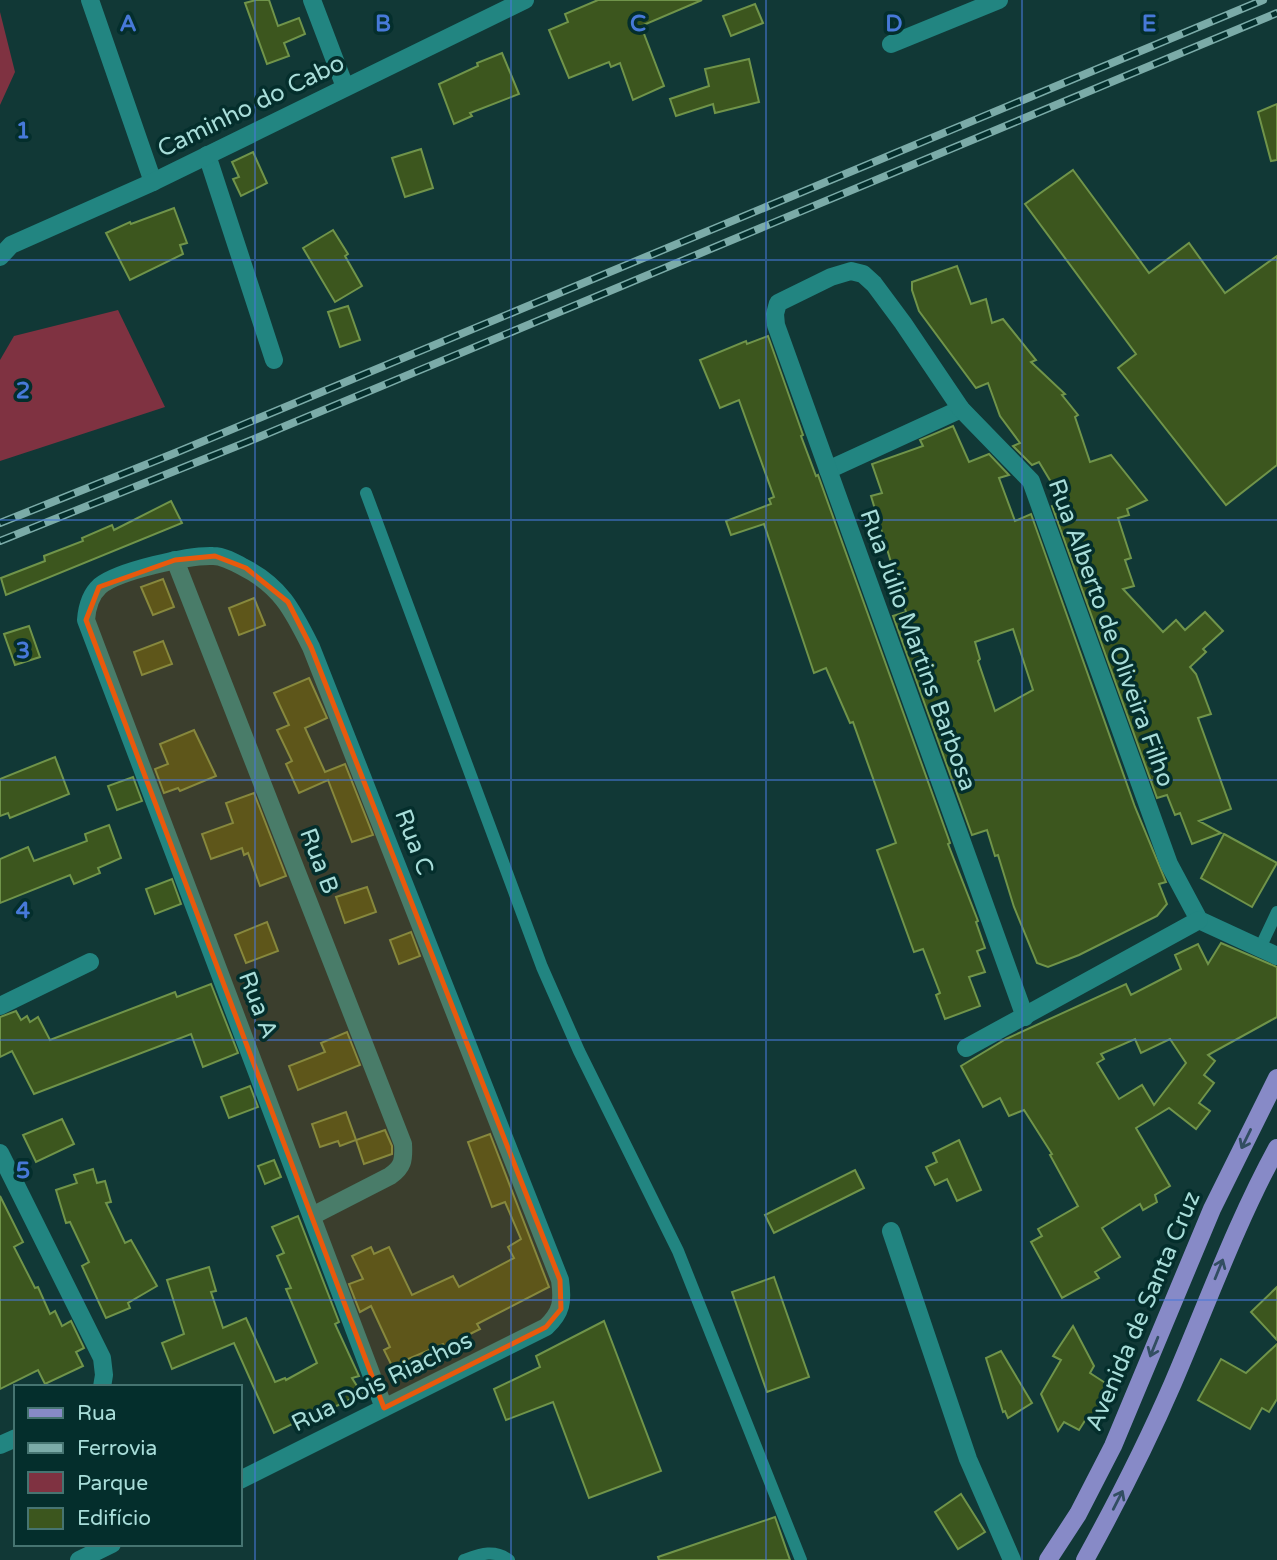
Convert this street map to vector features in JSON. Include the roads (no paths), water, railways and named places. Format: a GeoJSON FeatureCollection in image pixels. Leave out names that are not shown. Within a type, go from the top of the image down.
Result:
{"type":"FeatureCollection","features":[{"type":"Feature","properties":{"kind":"main road","name":"Avenida de Santa Cruz"},"geometry":{"type":"LineString","coordinates":[[1048,1560],[1078,1514],[1113,1446],[1212,1209],[1277,1078]]}},
{"type":"Feature","properties":{"kind":"main road"},"geometry":{"type":"LineString","coordinates":[[1085,1560],[1120,1497],[1167,1396],[1226,1251],[1277,1148]]}},
{"type":"Feature","properties":{"kind":"street"},"geometry":{"type":"LineString","coordinates":[[90,0],[153,182]]}},
{"type":"Feature","properties":{"kind":"street"},"geometry":{"type":"LineString","coordinates":[[312,0],[345,87]]}},
{"type":"Feature","properties":{"kind":"street","name":"Caminho do Cabo"},"geometry":{"type":"LineString","coordinates":[[0,257],[10,245],[153,182],[525,0]]}},
{"type":"Feature","properties":{"kind":"street"},"geometry":{"type":"LineString","coordinates":[[891,44],[999,0]]}},
{"type":"Feature","properties":{"kind":"street"},"geometry":{"type":"LineString","coordinates":[[207,155],[274,360]]}},
{"type":"Feature","properties":{"kind":"street","name":"Rua Alberto de Oliveira Filho"},"geometry":{"type":"LineString","coordinates":[[831,276],[851,271],[863,274],[874,284],[961,410],[1031,481],[1169,864],[1199,920]]}},
{"type":"Feature","properties":{"kind":"street","name":"Rua Júlio Martins Barbosa"},"geometry":{"type":"LineString","coordinates":[[831,276],[783,300],[776,309],[776,325],[1026,1017]]}},
{"type":"Feature","properties":{"kind":"street"},"geometry":{"type":"LineString","coordinates":[[828,470],[961,410]]}},
{"type":"Feature","properties":{"kind":"street","name":"Rua C"},"geometry":{"type":"LineString","coordinates":[[86,620],[91,596],[112,578],[175,560],[215,556],[246,568],[288,602],[311,647],[560,1280],[563,1297],[561,1309],[546,1327]]}},
{"type":"Feature","properties":{"kind":"street","name":"Rua B"},"geometry":{"type":"LineString","coordinates":[[175,560],[403,1144],[403,1164],[390,1177],[312,1216]]}},
{"type":"Feature","properties":{"kind":"street","name":"Rua A"},"geometry":{"type":"LineString","coordinates":[[86,620],[384,1408]]}},
{"type":"Feature","properties":{"kind":"street"},"geometry":{"type":"LineString","coordinates":[[966,1048],[1199,920],[1277,956]]}},
{"type":"Feature","properties":{"kind":"street"},"geometry":{"type":"LineString","coordinates":[[0,1006],[90,962]]}},
{"type":"Feature","properties":{"kind":"street"},"geometry":{"type":"LineString","coordinates":[[0,1153],[102,1358],[102,1385]]}},
{"type":"Feature","properties":{"kind":"street"},"geometry":{"type":"LineString","coordinates":[[891,1231],[968,1459],[1012,1560]]}},
{"type":"Feature","properties":{"kind":"street","name":"Rua Dois Riachos"},"geometry":{"type":"LineString","coordinates":[[242,1479],[546,1327]]}},
{"type":"Feature","properties":{"kind":"street"},"geometry":{"type":"LineString","coordinates":[[79,1560],[108,1546]]}},
{"type":"Feature","properties":{"kind":"lane"},"geometry":{"type":"LineString","coordinates":[[366,493],[542,967],[579,1051],[678,1251],[801,1560]]}},
{"type":"Feature","properties":{"kind":"lane"},"geometry":{"type":"LineString","coordinates":[[1260,948],[1277,912]]}},
{"type":"Feature","properties":{"kind":"lane"},"geometry":{"type":"LineString","coordinates":[[464,1560],[490,1552],[501,1554],[509,1560]]}},
{"type":"Feature","properties":{"kind":"railway"},"geometry":{"type":"LineString","coordinates":[[0,523],[175,453],[1263,0]]}},
{"type":"Feature","properties":{"kind":"railway"},"geometry":{"type":"LineString","coordinates":[[0,541],[247,442],[1277,13]]}}]}
